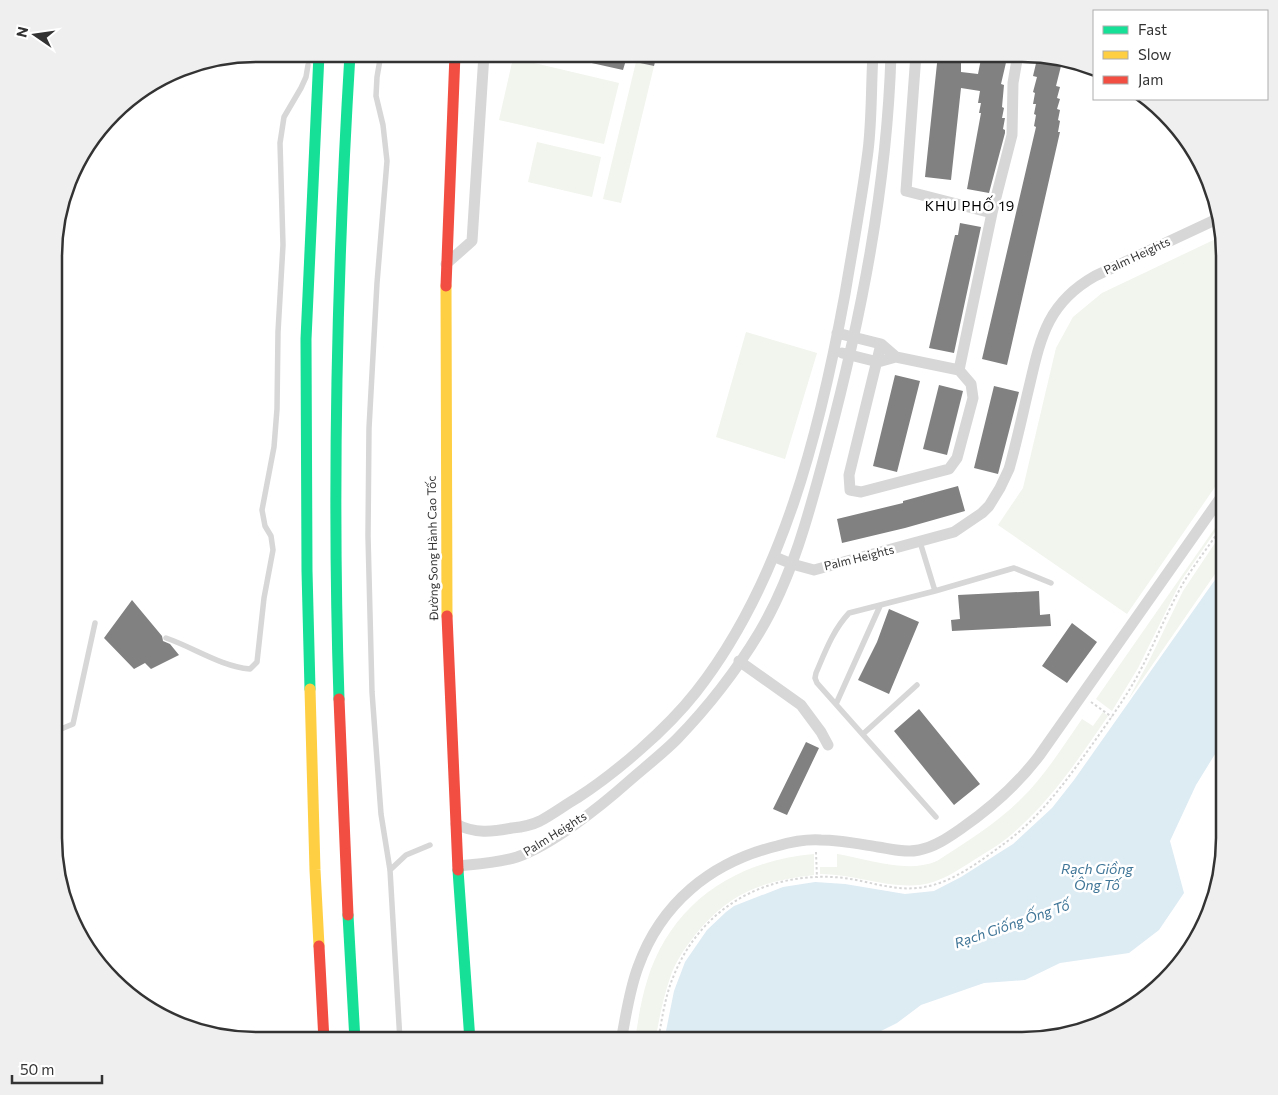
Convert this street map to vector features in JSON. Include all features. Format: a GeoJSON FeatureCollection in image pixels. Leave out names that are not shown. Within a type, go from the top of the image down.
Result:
{"type":"FeatureCollection","features":[{"type":"Feature","properties":{"kind":"main road"},"geometry":{"type":"LineString","coordinates":[[318,62],[306,339],[307,571],[315,870],[324,1032]]}},
{"type":"Feature","properties":{"kind":"main road"},"geometry":{"type":"LineString","coordinates":[[349,62],[337,340],[337,570],[345,866],[354,1032]]}},
{"type":"Feature","properties":{"kind":"main road","name":"Đường Song Hành Cao Tốc"},"geometry":{"type":"LineString","coordinates":[[455,62],[446,264],[446,590],[458,866],[469,1032]]}},
{"type":"Feature","properties":{"kind":"street"},"geometry":{"type":"LineString","coordinates":[[446,264],[472,241],[483,62]]}},
{"type":"Feature","properties":{"kind":"street","name":"Palm Heights"},"geometry":{"type":"LineString","coordinates":[[456,824],[472,831],[487,833],[524,826],[538,822],[593,788],[654,737],[696,693],[720,657],[759,589],[774,557],[792,504],[822,404],[834,350],[868,149],[873,62]]}},
{"type":"Feature","properties":{"kind":"street"},"geometry":{"type":"LineString","coordinates":[[774,557],[792,564],[811,507],[850,355],[877,214],[890,110],[892,62]]}},
{"type":"Feature","properties":{"kind":"street"},"geometry":{"type":"LineString","coordinates":[[915,62],[906,191],[992,213]]}},
{"type":"Feature","properties":{"kind":"street"},"geometry":{"type":"LineString","coordinates":[[959,370],[992,213],[1012,135],[1013,83],[1017,62]]}},
{"type":"Feature","properties":{"kind":"street","name":"Palm Heights"},"geometry":{"type":"LineString","coordinates":[[458,866],[489,863],[519,856],[568,828],[614,794],[676,740],[720,689],[760,632],[792,564],[814,570],[920,542],[954,532],[982,513],[1000,488],[1012,457],[1042,334],[1052,314],[1076,287],[1095,276],[1212,221]]}},
{"type":"Feature","properties":{"kind":"street"},"geometry":{"type":"LineString","coordinates":[[837,333],[881,344],[896,357]]}},
{"type":"Feature","properties":{"kind":"street"},"geometry":{"type":"LineString","coordinates":[[834,350],[878,362],[896,357],[959,370],[970,384],[972,398],[957,458],[949,469],[861,492],[850,490],[849,475],[878,362],[881,344]]}},
{"type":"Feature","properties":{"kind":"street"},"geometry":{"type":"LineString","coordinates":[[623,1032],[633,984],[649,942],[664,918],[682,896],[712,871],[759,850],[808,840],[842,841],[908,851],[927,848],[955,833],[1004,797],[1035,760],[1216,504]]}},
{"type":"Feature","properties":{"kind":"street"},"geometry":{"type":"LineString","coordinates":[[739,661],[801,705],[828,745]]}},
{"type":"Feature","properties":{"kind":"lane"},"geometry":{"type":"LineString","coordinates":[[166,638],[182,643],[200,654],[240,668],[250,669],[257,662],[264,598],[272,550],[271,536],[265,526],[262,510],[274,447],[277,409],[282,245],[280,143],[284,117],[304,83],[309,62]]}},
{"type":"Feature","properties":{"kind":"lane"},"geometry":{"type":"LineString","coordinates":[[380,62],[376,96],[383,125],[387,161],[377,282],[369,428],[368,536],[372,692],[381,814],[390,870],[399,1032]]}},
{"type":"Feature","properties":{"kind":"lane"},"geometry":{"type":"LineString","coordinates":[[920,542],[935,592]]}},
{"type":"Feature","properties":{"kind":"lane"},"geometry":{"type":"LineString","coordinates":[[936,817],[817,683],[815,678],[828,644],[843,619],[849,613],[935,592],[1014,568],[1051,583]]}},
{"type":"Feature","properties":{"kind":"lane"},"geometry":{"type":"LineString","coordinates":[[836,704],[880,606]]}},
{"type":"Feature","properties":{"kind":"lane"},"geometry":{"type":"LineString","coordinates":[[62,729],[73,724],[95,623]]}},
{"type":"Feature","properties":{"kind":"lane"},"geometry":{"type":"LineString","coordinates":[[863,734],[916,685]]}},
{"type":"Feature","properties":{"kind":"lane"},"geometry":{"type":"LineString","coordinates":[[390,870],[406,855],[430,845]]}},
{"type":"Feature","properties":{"kind":"path"},"geometry":{"type":"LineString","coordinates":[[660,1032],[664,1009],[677,968],[693,940],[729,904],[759,889],[781,882],[817,878],[843,878],[904,889],[926,887],[949,880],[1006,842],[1045,807],[1112,717],[1140,671],[1186,578],[1216,535]]}},
{"type":"Feature","properties":{"kind":"path"},"geometry":{"type":"LineString","coordinates":[[1091,702],[1112,717]]}},
{"type":"Feature","properties":{"kind":"path"},"geometry":{"type":"LineString","coordinates":[[816,852],[817,878]]}},
{"type":"Feature","properties":{"kind":"shaded area"},"geometry":{"type":"Polygon","coordinates":[[[512,62],[530,62],[619,83],[604,144],[499,120],[512,62]]]}},
{"type":"Feature","properties":{"kind":"shaded area"},"geometry":{"type":"Polygon","coordinates":[[[636,62],[654,66],[621,203],[603,199],[636,62]]]}},
{"type":"Feature","properties":{"kind":"shaded area"},"geometry":{"type":"Polygon","coordinates":[[[537,142],[601,157],[592,197],[528,182],[537,142]]]}},
{"type":"Feature","properties":{"kind":"shaded area"},"geometry":{"type":"Polygon","coordinates":[[[1215,239],[1216,486],[1127,614],[998,525],[1023,488],[1056,348],[1073,317],[1102,293],[1215,239]]]}},
{"type":"Feature","properties":{"kind":"shaded area"},"geometry":{"type":"Polygon","coordinates":[[[746,332],[817,353],[785,459],[716,437],[746,332]]]}},
{"type":"Feature","properties":{"kind":"shaded area"},"geometry":{"type":"Polygon","coordinates":[[[1216,526],[1216,531],[1181,581],[1138,668],[1112,711],[1096,699],[1216,526]]]}},
{"type":"Feature","properties":{"kind":"shaded area"},"geometry":{"type":"Polygon","coordinates":[[[1216,542],[1216,573],[1128,700],[1149,661],[1183,591],[1216,542]]]}},
{"type":"Feature","properties":{"kind":"shaded area"},"geometry":{"type":"Polygon","coordinates":[[[1103,712],[1108,716],[1049,797],[1021,826],[1002,842],[954,872],[934,882],[919,885],[894,885],[845,876],[820,874],[820,867],[837,867],[837,854],[900,866],[925,865],[937,861],[1001,817],[1030,790],[1046,771],[1082,719],[1093,726],[1103,712]]]}},
{"type":"Feature","properties":{"kind":"shaded area"},"geometry":{"type":"Polygon","coordinates":[[[814,854],[814,875],[778,881],[747,891],[720,909],[695,935],[677,961],[663,1001],[657,1032],[636,1032],[647,981],[658,953],[672,929],[690,908],[710,891],[733,877],[758,866],[785,858],[814,854]]]}},
{"type":"Feature","properties":{"kind":"water","name":"Rạch Giồng Ông Tố"},"geometry":{"type":"Polygon","coordinates":[[[1216,578],[1216,752],[1196,785],[1170,841],[1184,893],[1159,930],[1129,953],[1060,963],[1025,980],[984,983],[921,1005],[897,1023],[879,1032],[666,1032],[674,991],[685,962],[707,930],[734,906],[783,887],[815,882],[845,884],[905,894],[934,891],[961,877],[1013,844],[1052,808],[1074,780],[1216,578]]]}},
{"type":"Feature","properties":{"kind":"building"},"geometry":{"type":"Polygon","coordinates":[[[587,62],[625,62],[623,70],[587,62]]]}},
{"type":"Feature","properties":{"kind":"building"},"geometry":{"type":"Polygon","coordinates":[[[635,62],[655,62],[654,66],[635,62]]]}},
{"type":"Feature","properties":{"kind":"building"},"geometry":{"type":"Polygon","coordinates":[[[937,62],[961,62],[961,72],[978,74],[980,62],[1006,62],[1001,84],[1004,85],[1002,118],[1005,118],[1003,129],[1005,133],[989,193],[967,189],[981,113],[979,113],[981,103],[978,103],[980,91],[961,88],[951,180],[925,177],[937,62]]]}},
{"type":"Feature","properties":{"kind":"building"},"geometry":{"type":"Polygon","coordinates":[[[1036,63],[1061,66],[1056,86],[1060,87],[1057,98],[1060,99],[1057,109],[1060,110],[1058,132],[1060,132],[1007,365],[982,359],[1036,127],[1034,126],[1036,115],[1034,114],[1036,104],[1033,104],[1035,93],[1033,92],[1037,77],[1033,76],[1036,63]]]}},
{"type":"Feature","properties":{"kind":"building"},"geometry":{"type":"Polygon","coordinates":[[[960,223],[981,227],[954,353],[929,348],[955,235],[958,235],[960,223]]]}},
{"type":"Feature","properties":{"kind":"building"},"geometry":{"type":"Polygon","coordinates":[[[895,375],[920,381],[897,472],[873,466],[895,375]]]}},
{"type":"Feature","properties":{"kind":"building"},"geometry":{"type":"Polygon","coordinates":[[[939,385],[963,391],[947,455],[923,449],[939,385]]]}},
{"type":"Feature","properties":{"kind":"building"},"geometry":{"type":"Polygon","coordinates":[[[994,386],[1019,392],[998,474],[974,468],[994,386]]]}},
{"type":"Feature","properties":{"kind":"building"},"geometry":{"type":"Polygon","coordinates":[[[958,486],[965,511],[842,543],[837,519],[903,503],[903,501],[958,486]]]}},
{"type":"Feature","properties":{"kind":"building"},"geometry":{"type":"Polygon","coordinates":[[[1039,591],[1040,615],[1050,614],[1051,626],[952,631],[951,620],[960,619],[958,595],[1039,591]]]}},
{"type":"Feature","properties":{"kind":"building"},"geometry":{"type":"Polygon","coordinates":[[[132,600],[162,636],[163,641],[170,644],[179,655],[151,669],[145,663],[134,669],[104,638],[132,600]]]}},
{"type":"Feature","properties":{"kind":"building"},"geometry":{"type":"Polygon","coordinates":[[[889,609],[919,622],[889,694],[858,680],[877,642],[889,609]]]}},
{"type":"Feature","properties":{"kind":"building"},"geometry":{"type":"Polygon","coordinates":[[[1072,623],[1097,642],[1067,683],[1042,666],[1072,623]]]}},
{"type":"Feature","properties":{"kind":"building"},"geometry":{"type":"Polygon","coordinates":[[[919,709],[980,784],[954,805],[894,731],[919,709]]]}},
{"type":"Feature","properties":{"kind":"building"},"geometry":{"type":"Polygon","coordinates":[[[806,742],[819,748],[787,815],[773,809],[806,742]]]}},
{"type":"Feature","properties":{"kind":"traffic: fast"},"geometry":{"type":"LineString","coordinates":[[310,689],[307,571],[306,339],[319,62]]}},
{"type":"Feature","properties":{"kind":"traffic: fast"},"geometry":{"type":"LineString","coordinates":[[339,699],[336,538],[337,376],[350,62]]}},
{"type":"Feature","properties":{"kind":"traffic: fast"},"geometry":{"type":"LineString","coordinates":[[458,870],[469,1032]]}},
{"type":"Feature","properties":{"kind":"traffic: fast"},"geometry":{"type":"LineString","coordinates":[[348,915],[354,1032]]}},
{"type":"Feature","properties":{"kind":"traffic: slow"},"geometry":{"type":"LineString","coordinates":[[446,286],[447,616]]}},
{"type":"Feature","properties":{"kind":"traffic: slow"},"geometry":{"type":"LineString","coordinates":[[310,689],[319,946]]}},
{"type":"Feature","properties":{"kind":"traffic: jam"},"geometry":{"type":"LineString","coordinates":[[446,286],[455,62]]}},
{"type":"Feature","properties":{"kind":"traffic: jam"},"geometry":{"type":"LineString","coordinates":[[447,616],[458,870]]}},
{"type":"Feature","properties":{"kind":"traffic: jam"},"geometry":{"type":"LineString","coordinates":[[339,699],[348,915]]}},
{"type":"Feature","properties":{"kind":"traffic: jam"},"geometry":{"type":"LineString","coordinates":[[319,946],[324,1032]]}},
{"type":"Feature","properties":{"kind":"district","name":"KHU PHỐ 19"},"geometry":{"type":"Point","coordinates":[970,206]}},
{"type":"Feature","properties":{"kind":"water label","name":"Rạch Giống Ống Tố"},"geometry":{"type":"Point","coordinates":[1012,924]}}]}
